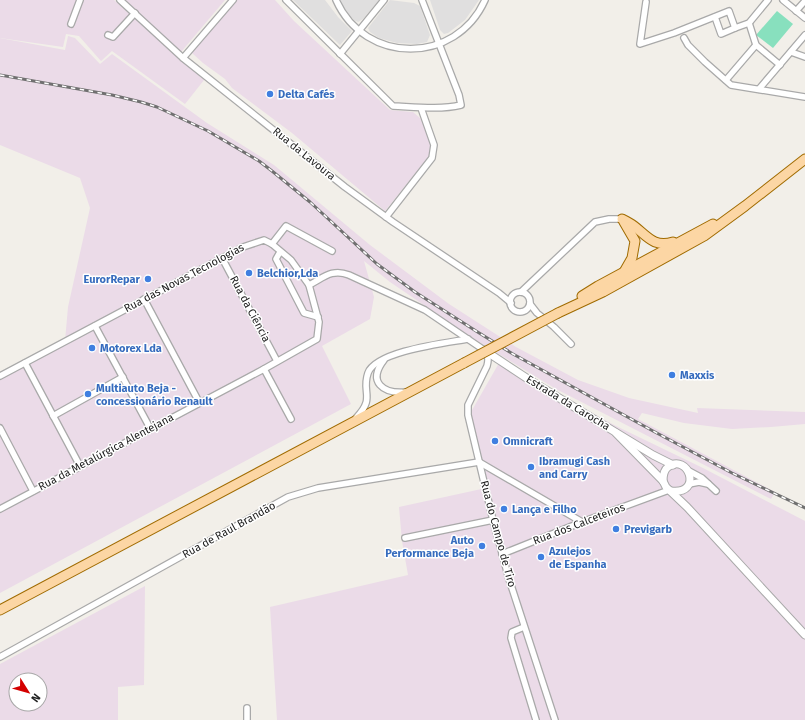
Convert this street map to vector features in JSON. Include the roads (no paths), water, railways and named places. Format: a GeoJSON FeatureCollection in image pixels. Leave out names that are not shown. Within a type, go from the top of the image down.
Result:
{"type":"FeatureCollection","features":[{"type":"Feature","properties":{"kind":"main road"},"geometry":{"type":"LineString","coordinates":[[558,313],[598,286],[624,272],[704,236],[804,163]]}},
{"type":"Feature","properties":{"kind":"main road"},"geometry":{"type":"LineString","coordinates":[[0,610],[558,313],[603,292],[634,275],[653,260],[686,238],[745,206]]}},
{"type":"Feature","properties":{"kind":"main road"},"geometry":{"type":"LineString","coordinates":[[622,219],[644,236],[657,243],[667,244],[686,238]]}},
{"type":"Feature","properties":{"kind":"main road"},"geometry":{"type":"LineString","coordinates":[[622,219],[631,232],[643,256],[653,260]]}},
{"type":"Feature","properties":{"kind":"main road"},"geometry":{"type":"LineString","coordinates":[[644,236],[653,260]]}},
{"type":"Feature","properties":{"kind":"main road"},"geometry":{"type":"LineString","coordinates":[[624,272],[632,258],[635,241]]}},
{"type":"Feature","properties":{"kind":"street"},"geometry":{"type":"LineString","coordinates":[[71,24],[80,0]]}},
{"type":"Feature","properties":{"kind":"street","name":"Rua da Lavoura"},"geometry":{"type":"LineString","coordinates":[[120,0],[183,58],[345,187],[386,217],[499,292]]}},
{"type":"Feature","properties":{"kind":"street"},"geometry":{"type":"LineString","coordinates":[[183,58],[233,0]]}},
{"type":"Feature","properties":{"kind":"street"},"geometry":{"type":"LineString","coordinates":[[286,0],[393,106],[421,108],[454,107],[461,105],[459,95],[422,0]]}},
{"type":"Feature","properties":{"kind":"street"},"geometry":{"type":"LineString","coordinates":[[336,0],[344,15],[358,31],[383,45],[411,50],[439,44],[464,30],[474,19],[485,0]]}},
{"type":"Feature","properties":{"kind":"street"},"geometry":{"type":"LineString","coordinates":[[340,54],[384,0]]}},
{"type":"Feature","properties":{"kind":"street"},"geometry":{"type":"LineString","coordinates":[[715,18],[721,34],[749,23],[768,0]]}},
{"type":"Feature","properties":{"kind":"street"},"geometry":{"type":"LineString","coordinates":[[784,0],[805,18]]}},
{"type":"Feature","properties":{"kind":"street"},"geometry":{"type":"LineString","coordinates":[[647,1],[640,44],[715,18],[729,11],[736,28]]}},
{"type":"Feature","properties":{"kind":"street"},"geometry":{"type":"LineString","coordinates":[[796,11],[805,1]]}},
{"type":"Feature","properties":{"kind":"street"},"geometry":{"type":"LineString","coordinates":[[108,34],[113,37],[135,13]]}},
{"type":"Feature","properties":{"kind":"street"},"geometry":{"type":"LineString","coordinates":[[749,23],[756,45],[780,65]]}},
{"type":"Feature","properties":{"kind":"street"},"geometry":{"type":"LineString","coordinates":[[684,38],[687,28]]}},
{"type":"Feature","properties":{"kind":"street"},"geometry":{"type":"LineString","coordinates":[[674,33],[684,38],[688,45],[731,85],[805,97]]}},
{"type":"Feature","properties":{"kind":"street"},"geometry":{"type":"LineString","coordinates":[[760,89],[805,35]]}},
{"type":"Feature","properties":{"kind":"street"},"geometry":{"type":"LineString","coordinates":[[726,80],[756,45]]}},
{"type":"Feature","properties":{"kind":"street"},"geometry":{"type":"LineString","coordinates":[[792,52],[805,57]]}},
{"type":"Feature","properties":{"kind":"street"},"geometry":{"type":"LineString","coordinates":[[386,217],[432,158],[434,146],[421,108]]}},
{"type":"Feature","properties":{"kind":"street"},"geometry":{"type":"LineString","coordinates":[[499,292],[513,295],[521,292],[595,222],[609,219],[622,219]]}},
{"type":"Feature","properties":{"kind":"street"},"geometry":{"type":"LineString","coordinates":[[318,317],[309,285],[291,260],[272,244],[286,226],[332,251]]}},
{"type":"Feature","properties":{"kind":"street","name":"Rua das Novas Tecnologias"},"geometry":{"type":"LineString","coordinates":[[0,376],[243,247],[264,240],[272,244]]}},
{"type":"Feature","properties":{"kind":"street"},"geometry":{"type":"LineString","coordinates":[[280,252],[276,260],[304,313],[318,317]]}},
{"type":"Feature","properties":{"kind":"street","name":"Rua da Ciência"},"geometry":{"type":"LineString","coordinates":[[222,258],[277,361]]}},
{"type":"Feature","properties":{"kind":"street"},"geometry":{"type":"LineString","coordinates":[[309,285],[333,272],[345,273],[425,310],[484,350]]}},
{"type":"Feature","properties":{"kind":"street"},"geometry":{"type":"LineString","coordinates":[[533,282],[528,296],[530,304],[537,313],[571,344]]}},
{"type":"Feature","properties":{"kind":"street"},"geometry":{"type":"LineString","coordinates":[[499,292],[517,311],[525,310],[537,313]]}},
{"type":"Feature","properties":{"kind":"street"},"geometry":{"type":"LineString","coordinates":[[521,292],[528,296]]}},
{"type":"Feature","properties":{"kind":"street"},"geometry":{"type":"LineString","coordinates":[[511,303],[513,295]]}},
{"type":"Feature","properties":{"kind":"street"},"geometry":{"type":"LineString","coordinates":[[144,299],[200,402]]}},
{"type":"Feature","properties":{"kind":"street"},"geometry":{"type":"LineString","coordinates":[[525,310],[530,304]]}},
{"type":"Feature","properties":{"kind":"street","name":"Rua da Metalúrgica Alentejana"},"geometry":{"type":"LineString","coordinates":[[0,509],[317,339],[319,322],[318,317]]}},
{"type":"Feature","properties":{"kind":"street"},"geometry":{"type":"LineString","coordinates":[[95,326],[150,428]]}},
{"type":"Feature","properties":{"kind":"street"},"geometry":{"type":"LineString","coordinates":[[352,422],[366,405],[366,382],[368,374],[377,362],[399,352],[468,339]]}},
{"type":"Feature","properties":{"kind":"street","name":"Estrada da Carocha"},"geometry":{"type":"LineString","coordinates":[[484,350],[653,456],[673,465]]}},
{"type":"Feature","properties":{"kind":"street","name":"Rua do Campo de Tiro"},"geometry":{"type":"LineString","coordinates":[[484,350],[488,354],[489,360],[471,398],[468,410],[479,462],[502,554],[524,627],[555,720]]}},
{"type":"Feature","properties":{"kind":"street"},"geometry":{"type":"LineString","coordinates":[[385,358],[377,372],[379,384],[388,391],[410,392]]}},
{"type":"Feature","properties":{"kind":"street"},"geometry":{"type":"LineString","coordinates":[[25,363],[80,466]]}},
{"type":"Feature","properties":{"kind":"street"},"geometry":{"type":"LineString","coordinates":[[264,368],[291,419]]}},
{"type":"Feature","properties":{"kind":"street"},"geometry":{"type":"LineString","coordinates":[[53,416],[123,377]]}},
{"type":"Feature","properties":{"kind":"street"},"geometry":{"type":"LineString","coordinates":[[0,428],[32,491]]}},
{"type":"Feature","properties":{"kind":"street"},"geometry":{"type":"LineString","coordinates":[[616,433],[663,480],[670,491],[687,507],[805,634]]}},
{"type":"Feature","properties":{"kind":"street"},"geometry":{"type":"LineString","coordinates":[[645,462],[653,456],[659,464],[663,480]]}},
{"type":"Feature","properties":{"kind":"street"},"geometry":{"type":"LineString","coordinates":[[479,462],[582,522]]}},
{"type":"Feature","properties":{"kind":"street","name":"Rua de Raul Brandão"},"geometry":{"type":"LineString","coordinates":[[0,657],[288,497],[318,488],[479,462]]}},
{"type":"Feature","properties":{"kind":"street"},"geometry":{"type":"LineString","coordinates":[[656,495],[663,480],[665,470],[673,465],[682,465],[689,471],[700,476],[716,491]]}},
{"type":"Feature","properties":{"kind":"street"},"geometry":{"type":"LineString","coordinates":[[687,507],[685,498],[690,475],[689,471]]}},
{"type":"Feature","properties":{"kind":"street"},"geometry":{"type":"LineString","coordinates":[[670,491],[679,492],[688,486],[699,482],[709,485]]}},
{"type":"Feature","properties":{"kind":"street","name":"Rua dos Calceteiros"},"geometry":{"type":"LineString","coordinates":[[502,554],[582,522],[670,491]]}},
{"type":"Feature","properties":{"kind":"street"},"geometry":{"type":"LineString","coordinates":[[405,538],[493,520]]}},
{"type":"Feature","properties":{"kind":"street"},"geometry":{"type":"LineString","coordinates":[[524,627],[512,632],[511,638],[536,720]]}},
{"type":"Feature","properties":{"kind":"street"},"geometry":{"type":"LineString","coordinates":[[247,708],[247,720]]}},
{"type":"Feature","properties":{"kind":"railway"},"geometry":{"type":"LineString","coordinates":[[0,75],[112,95],[141,102],[157,107],[208,131],[259,161],[310,202],[377,264],[415,292],[476,331],[513,354],[653,431],[732,473],[805,508]]}},
{"type":"Feature","properties":{"kind":"place","name":"Delta Cafés"},"geometry":{"type":"Point","coordinates":[270,94]}},
{"type":"Feature","properties":{"kind":"place","name":"Belchior,Lda"},"geometry":{"type":"Point","coordinates":[249,273]}},
{"type":"Feature","properties":{"kind":"place","name":"EurorRepar"},"geometry":{"type":"Point","coordinates":[148,279]}},
{"type":"Feature","properties":{"kind":"place","name":"Motorex Lda"},"geometry":{"type":"Point","coordinates":[92,348]}},
{"type":"Feature","properties":{"kind":"place","name":"Maxxis"},"geometry":{"type":"Point","coordinates":[672,375]}},
{"type":"Feature","properties":{"kind":"place","name":"Multiauto Beja - concessionário Renault"},"geometry":{"type":"Point","coordinates":[88,394]}},
{"type":"Feature","properties":{"kind":"place","name":"Omnicraft"},"geometry":{"type":"Point","coordinates":[495,441]}},
{"type":"Feature","properties":{"kind":"place","name":"Ibramugi Cash and Carry"},"geometry":{"type":"Point","coordinates":[531,467]}},
{"type":"Feature","properties":{"kind":"place","name":"Lança e Filho"},"geometry":{"type":"Point","coordinates":[504,509]}},
{"type":"Feature","properties":{"kind":"place","name":"Previgarb"},"geometry":{"type":"Point","coordinates":[616,529]}},
{"type":"Feature","properties":{"kind":"place","name":"Auto Performance Beja"},"geometry":{"type":"Point","coordinates":[482,546]}},
{"type":"Feature","properties":{"kind":"place","name":"Azulejos de Espanha"},"geometry":{"type":"Point","coordinates":[541,557]}}]}
